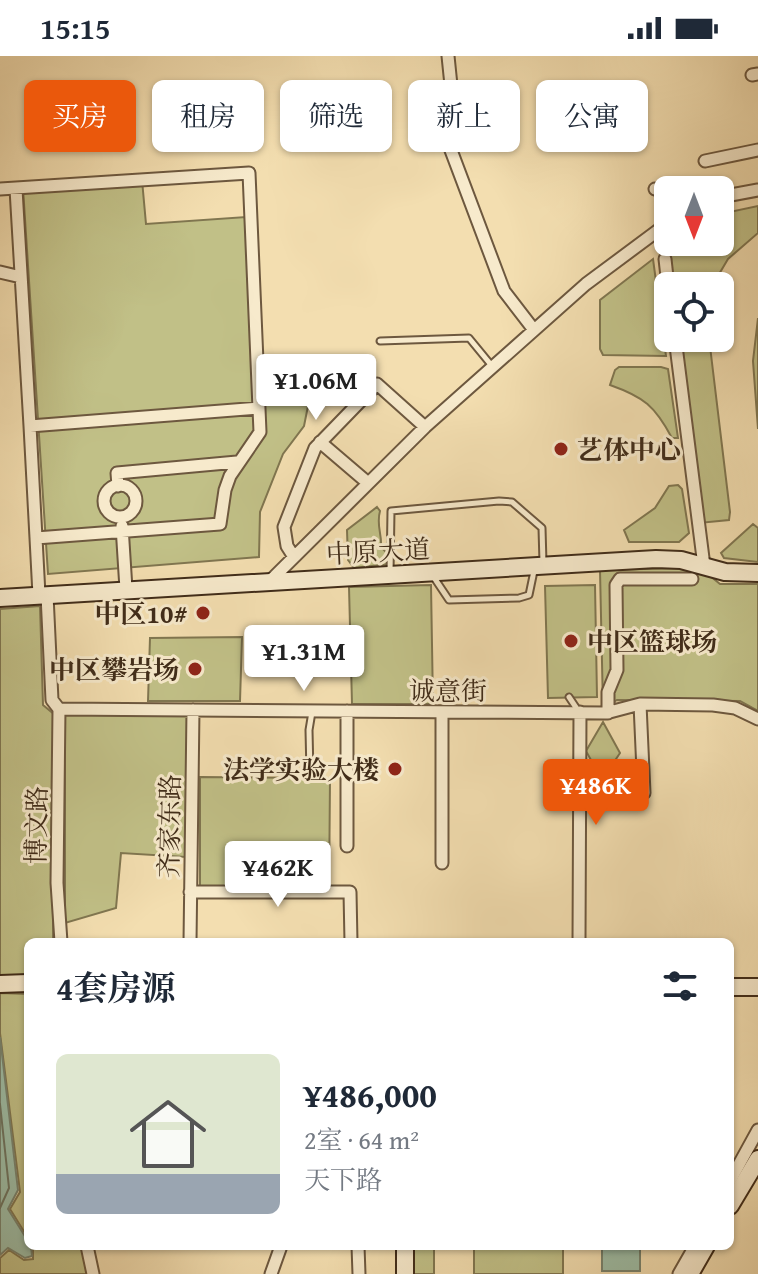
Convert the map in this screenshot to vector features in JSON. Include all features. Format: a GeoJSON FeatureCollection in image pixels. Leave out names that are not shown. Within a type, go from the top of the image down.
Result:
{"type":"FeatureCollection","features":[{"type":"Feature","properties":{"kind":"main road","name":"中原大道"},"geometry":{"type":"LineString","coordinates":[[0,598],[670,559],[725,572],[758,573]]}},
{"type":"Feature","properties":{"kind":"main road"},"geometry":{"type":"LineString","coordinates":[[0,984],[24,983]]}},
{"type":"Feature","properties":{"kind":"main road"},"geometry":{"type":"LineString","coordinates":[[734,987],[758,987]]}},
{"type":"Feature","properties":{"kind":"main road"},"geometry":{"type":"LineString","coordinates":[[734,1199],[758,1159]]}},
{"type":"Feature","properties":{"kind":"main road"},"geometry":{"type":"LineString","coordinates":[[405,1250],[405,1274]]}},
{"type":"Feature","properties":{"kind":"main road"},"geometry":{"type":"LineString","coordinates":[[690,1274],[704,1250]]}},
{"type":"Feature","properties":{"kind":"street"},"geometry":{"type":"LineString","coordinates":[[448,56],[450,80]]}},
{"type":"Feature","properties":{"kind":"street"},"geometry":{"type":"LineString","coordinates":[[705,161],[758,150]]}},
{"type":"Feature","properties":{"kind":"street"},"geometry":{"type":"LineString","coordinates":[[452,152],[504,291],[534,330]]}},
{"type":"Feature","properties":{"kind":"street"},"geometry":{"type":"LineString","coordinates":[[0,189],[249,173],[260,432],[237,462],[225,490],[220,524],[36,538]]}},
{"type":"Feature","properties":{"kind":"street"},"geometry":{"type":"LineString","coordinates":[[16,189],[36,538],[52,700],[59,709]]}},
{"type":"Feature","properties":{"kind":"street"},"geometry":{"type":"LineString","coordinates":[[734,194],[758,190]]}},
{"type":"Feature","properties":{"kind":"street"},"geometry":{"type":"LineString","coordinates":[[270,581],[425,427],[586,284],[654,233]]}},
{"type":"Feature","properties":{"kind":"street"},"geometry":{"type":"LineString","coordinates":[[665,259],[666,272]]}},
{"type":"Feature","properties":{"kind":"street"},"geometry":{"type":"LineString","coordinates":[[0,272],[21,277]]}},
{"type":"Feature","properties":{"kind":"street"},"geometry":{"type":"LineString","coordinates":[[677,352],[704,566]]}},
{"type":"Feature","properties":{"kind":"street"},"geometry":{"type":"LineString","coordinates":[[294,557],[287,546],[284,527],[310,460],[320,442],[377,384],[425,427]]}},
{"type":"Feature","properties":{"kind":"street"},"geometry":{"type":"LineString","coordinates":[[30,426],[259,408]]}},
{"type":"Feature","properties":{"kind":"street"},"geometry":{"type":"LineString","coordinates":[[320,442],[368,483]]}},
{"type":"Feature","properties":{"kind":"street"},"geometry":{"type":"LineString","coordinates":[[118,486],[117,473],[237,462]]}},
{"type":"Feature","properties":{"kind":"street"},"geometry":{"type":"LineString","coordinates":[[118,486],[131,490],[136,499],[134,509],[121,517],[108,512],[104,502],[107,492],[118,486]]}},
{"type":"Feature","properties":{"kind":"street"},"geometry":{"type":"LineString","coordinates":[[121,517],[126,589]]}},
{"type":"Feature","properties":{"kind":"street"},"geometry":{"type":"LineString","coordinates":[[608,713],[608,692],[617,670],[616,585],[620,579],[692,579]]}},
{"type":"Feature","properties":{"kind":"street"},"geometry":{"type":"LineString","coordinates":[[640,704],[644,793]]}},
{"type":"Feature","properties":{"kind":"street","name":"诚意街"},"geometry":{"type":"LineString","coordinates":[[59,709],[608,713],[640,704],[724,706],[758,719]]}},
{"type":"Feature","properties":{"kind":"street","name":"博文路"},"geometry":{"type":"LineString","coordinates":[[59,709],[57,895],[61,938]]}},
{"type":"Feature","properties":{"kind":"street","name":"齐家东路"},"geometry":{"type":"LineString","coordinates":[[190,938],[193,710]]}},
{"type":"Feature","properties":{"kind":"street"},"geometry":{"type":"LineString","coordinates":[[347,711],[347,846]]}},
{"type":"Feature","properties":{"kind":"street"},"geometry":{"type":"LineString","coordinates":[[442,712],[442,863]]}},
{"type":"Feature","properties":{"kind":"street"},"geometry":{"type":"LineString","coordinates":[[579,938],[580,712]]}},
{"type":"Feature","properties":{"kind":"street"},"geometry":{"type":"LineString","coordinates":[[190,892],[350,892],[351,938]]}},
{"type":"Feature","properties":{"kind":"street"},"geometry":{"type":"LineString","coordinates":[[734,1174],[758,1130]]}},
{"type":"Feature","properties":{"kind":"street"},"geometry":{"type":"LineString","coordinates":[[88,1250],[93,1274]]}},
{"type":"Feature","properties":{"kind":"street"},"geometry":{"type":"LineString","coordinates":[[271,1274],[280,1250]]}},
{"type":"Feature","properties":{"kind":"street"},"geometry":{"type":"LineString","coordinates":[[358,1250],[359,1274]]}},
{"type":"Feature","properties":{"kind":"street"},"geometry":{"type":"LineString","coordinates":[[679,1274],[693,1250]]}},
{"type":"Feature","properties":{"kind":"lane"},"geometry":{"type":"LineString","coordinates":[[380,341],[469,338],[493,367]]}},
{"type":"Feature","properties":{"kind":"lane"},"geometry":{"type":"LineString","coordinates":[[390,574],[391,511],[512,502],[542,528],[539,566],[529,595],[449,600],[429,572]]}},
{"type":"Feature","properties":{"kind":"lane"},"geometry":{"type":"LineString","coordinates":[[569,697],[580,712]]}},
{"type":"Feature","properties":{"kind":"lane"},"geometry":{"type":"LineString","coordinates":[[310,774],[309,730],[313,711]]}},
{"type":"Feature","properties":{"kind":"shaded area"},"geometry":{"type":"Polygon","coordinates":[[[142,180],[146,224],[246,217],[267,400],[309,401],[304,426],[283,454],[260,512],[259,557],[48,574],[23,188],[142,180]]]}},
{"type":"Feature","properties":{"kind":"shaded area"},"geometry":{"type":"Polygon","coordinates":[[[758,206],[758,233],[734,254],[734,211],[758,206]]]}},
{"type":"Feature","properties":{"kind":"shaded area"},"geometry":{"type":"Polygon","coordinates":[[[665,256],[731,256],[720,272],[667,272],[665,256]]]}},
{"type":"Feature","properties":{"kind":"shaded area"},"geometry":{"type":"Polygon","coordinates":[[[653,259],[654,352],[665,352],[666,356],[603,355],[600,349],[600,300],[653,259]]]}},
{"type":"Feature","properties":{"kind":"shaded area"},"geometry":{"type":"Polygon","coordinates":[[[758,318],[758,429],[753,361],[758,318]]]}},
{"type":"Feature","properties":{"kind":"shaded area"},"geometry":{"type":"Polygon","coordinates":[[[677,352],[711,352],[730,512],[729,520],[699,523],[677,352]]]}},
{"type":"Feature","properties":{"kind":"shaded area"},"geometry":{"type":"Polygon","coordinates":[[[619,367],[668,369],[678,438],[672,438],[647,404],[610,385],[619,367]]]}},
{"type":"Feature","properties":{"kind":"shaded area"},"geometry":{"type":"Polygon","coordinates":[[[678,485],[682,489],[689,533],[679,542],[629,542],[624,530],[655,508],[669,486],[678,485]]]}},
{"type":"Feature","properties":{"kind":"shaded area"},"geometry":{"type":"Polygon","coordinates":[[[377,507],[380,511],[381,547],[388,554],[389,564],[354,568],[348,560],[347,530],[377,507]]]}},
{"type":"Feature","properties":{"kind":"shaded area"},"geometry":{"type":"Polygon","coordinates":[[[753,524],[758,528],[758,562],[724,558],[721,553],[753,524]]]}},
{"type":"Feature","properties":{"kind":"shaded area"},"geometry":{"type":"Polygon","coordinates":[[[688,568],[709,575],[720,584],[758,584],[758,711],[740,701],[617,700],[603,708],[600,570],[688,568]]]}},
{"type":"Feature","properties":{"kind":"shaded area"},"geometry":{"type":"Polygon","coordinates":[[[431,585],[433,704],[352,704],[349,587],[431,585]]]}},
{"type":"Feature","properties":{"kind":"shaded area","name":"中区篮球场"},"geometry":{"type":"Polygon","coordinates":[[[595,585],[597,697],[548,698],[545,586],[595,585]]]}},
{"type":"Feature","properties":{"kind":"shaded area"},"geometry":{"type":"Polygon","coordinates":[[[40,606],[43,705],[55,715],[53,938],[24,938],[24,979],[0,978],[0,609],[40,606]]]}},
{"type":"Feature","properties":{"kind":"shaded area","name":"中区攀岩场"},"geometry":{"type":"Polygon","coordinates":[[[242,637],[240,701],[148,701],[150,638],[242,637]]]}},
{"type":"Feature","properties":{"kind":"shaded area"},"geometry":{"type":"Polygon","coordinates":[[[65,714],[188,714],[186,857],[121,853],[116,908],[65,923],[65,714]]]}},
{"type":"Feature","properties":{"kind":"shaded area"},"geometry":{"type":"Polygon","coordinates":[[[603,722],[620,753],[602,780],[586,751],[603,722]]]}},
{"type":"Feature","properties":{"kind":"shaded area"},"geometry":{"type":"Polygon","coordinates":[[[200,777],[330,778],[329,898],[200,898],[200,777]]]}},
{"type":"Feature","properties":{"kind":"shaded area"},"geometry":{"type":"Polygon","coordinates":[[[0,993],[24,994],[24,1232],[10,1209],[20,1192],[0,1033],[0,993]]]}},
{"type":"Feature","properties":{"kind":"shaded area"},"geometry":{"type":"Polygon","coordinates":[[[9,1250],[24,1260],[33,1259],[33,1250],[84,1250],[89,1274],[0,1274],[0,1258],[9,1250]]]}},
{"type":"Feature","properties":{"kind":"shaded area"},"geometry":{"type":"Polygon","coordinates":[[[409,1250],[434,1250],[434,1274],[409,1274],[409,1250]]]}},
{"type":"Feature","properties":{"kind":"shaded area"},"geometry":{"type":"Polygon","coordinates":[[[474,1250],[563,1250],[563,1274],[474,1274],[474,1250]]]}},
{"type":"Feature","properties":{"kind":"water"},"geometry":{"type":"Polygon","coordinates":[[[0,1037],[18,1190],[8,1209],[24,1235],[24,1250],[31,1250],[32,1256],[25,1258],[8,1248],[0,1255],[0,1037]]]}},
{"type":"Feature","properties":{"kind":"water"},"geometry":{"type":"Polygon","coordinates":[[[602,1250],[640,1250],[640,1271],[602,1271],[602,1250]]]}},
{"type":"Feature","properties":{"kind":"place","name":"艺体中心"},"geometry":{"type":"Point","coordinates":[561,449]}},
{"type":"Feature","properties":{"kind":"place","name":"中区10#"},"geometry":{"type":"Point","coordinates":[203,613]}},
{"type":"Feature","properties":{"kind":"place","name":"中区篮球场"},"geometry":{"type":"Point","coordinates":[571,641]}},
{"type":"Feature","properties":{"kind":"place","name":"中区攀岩场"},"geometry":{"type":"Point","coordinates":[195,669]}},
{"type":"Feature","properties":{"kind":"place","name":"法学实验大楼"},"geometry":{"type":"Point","coordinates":[395,769]}}]}
